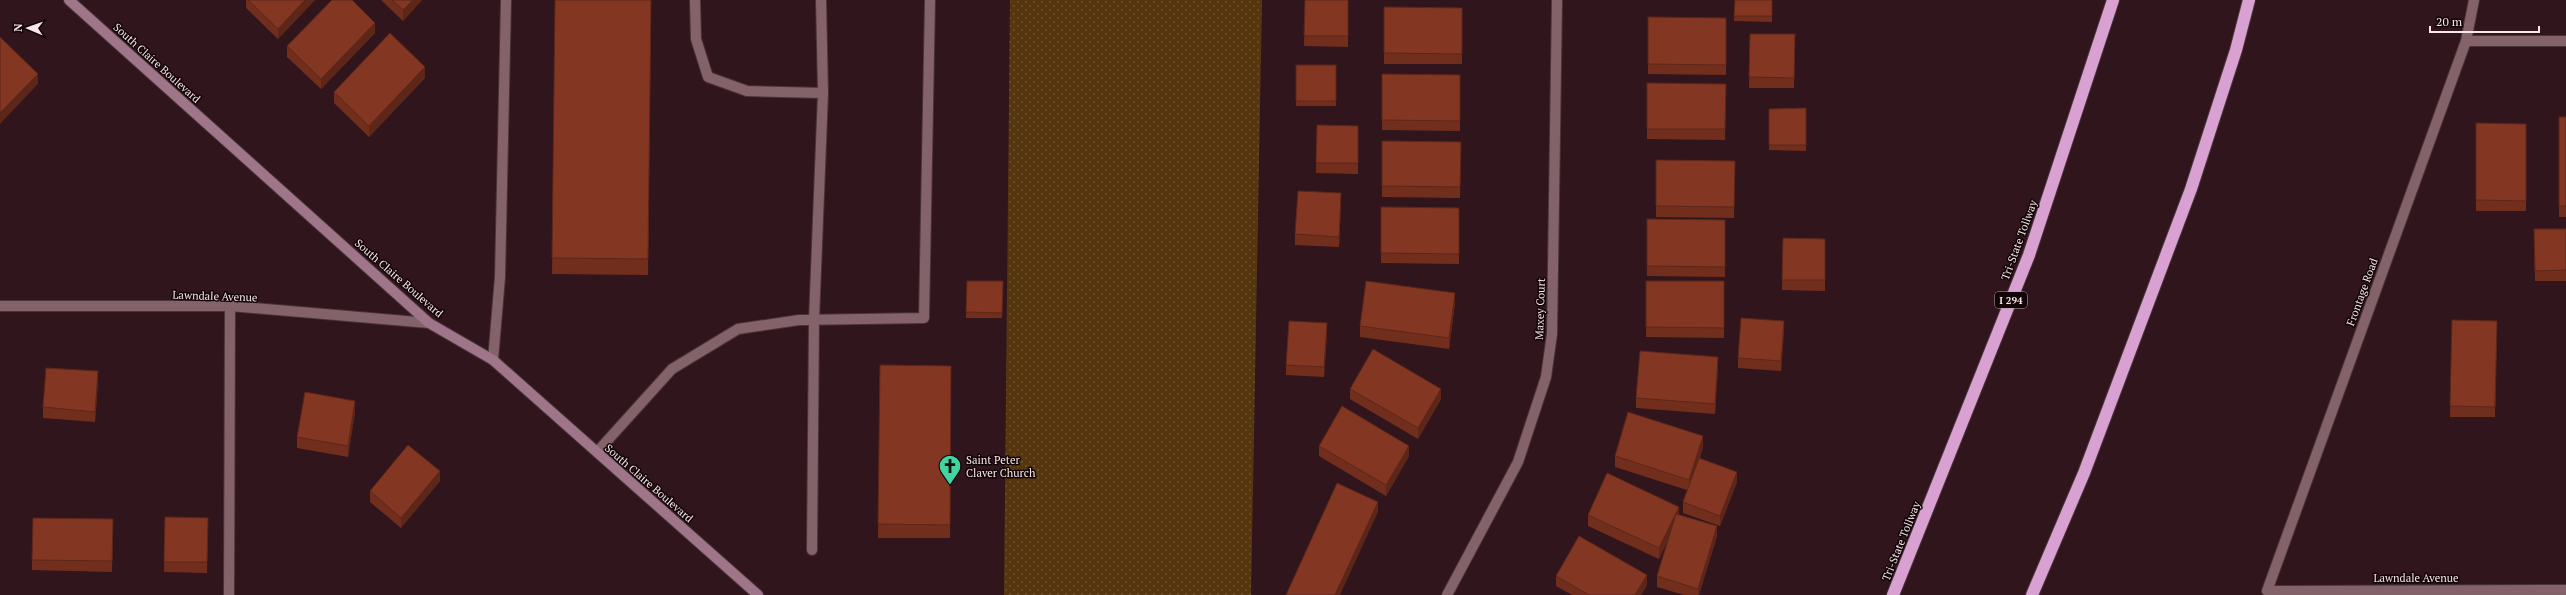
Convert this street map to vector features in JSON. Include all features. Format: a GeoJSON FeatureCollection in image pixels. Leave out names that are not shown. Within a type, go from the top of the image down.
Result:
{"type":"FeatureCollection","features":[{"type":"Feature","properties":{"kind":"highway","name":"Tri-State Tollway"},"geometry":{"type":"LineString","coordinates":[[1893,595],[2029,255],[2113,0]]}},
{"type":"Feature","properties":{"kind":"highway"},"geometry":{"type":"LineString","coordinates":[[2032,595],[2084,473],[2191,189],[2236,50],[2249,0]]}},
{"type":"Feature","properties":{"kind":"street","name":"South Claire Boulevard"},"geometry":{"type":"LineString","coordinates":[[69,0],[429,323],[493,360],[758,595]]}},
{"type":"Feature","properties":{"kind":"street"},"geometry":{"type":"LineString","coordinates":[[493,360],[500,277],[506,0]]}},
{"type":"Feature","properties":{"kind":"street"},"geometry":{"type":"LineString","coordinates":[[695,0],[696,39],[708,77],[747,91],[823,93]]}},
{"type":"Feature","properties":{"kind":"street"},"geometry":{"type":"LineString","coordinates":[[812,550],[814,320],[823,93],[821,0]]}},
{"type":"Feature","properties":{"kind":"street"},"geometry":{"type":"LineString","coordinates":[[597,452],[672,368],[738,329],[799,320],[924,318],[930,0]]}},
{"type":"Feature","properties":{"kind":"street","name":"Maxey Court"},"geometry":{"type":"LineString","coordinates":[[1447,595],[1518,462],[1546,377],[1552,334],[1557,0]]}},
{"type":"Feature","properties":{"kind":"street","name":"Frontage Road"},"geometry":{"type":"LineString","coordinates":[[2267,591],[2466,41],[2474,0]]}},
{"type":"Feature","properties":{"kind":"street"},"geometry":{"type":"LineString","coordinates":[[2466,41],[2566,41]]}},
{"type":"Feature","properties":{"kind":"street","name":"Lawndale Avenue"},"geometry":{"type":"LineString","coordinates":[[0,306],[230,306],[429,323]]}},
{"type":"Feature","properties":{"kind":"street"},"geometry":{"type":"LineString","coordinates":[[229,595],[230,306]]}},
{"type":"Feature","properties":{"kind":"street","name":"Lawndale Avenue"},"geometry":{"type":"LineString","coordinates":[[2267,591],[2566,590]]}},
{"type":"Feature","properties":{"kind":"shaded area"},"geometry":{"type":"Polygon","coordinates":[[[1010,0],[1262,0],[1251,595],[1004,595],[1010,0]]]}},
{"type":"Feature","properties":{"kind":"building"},"geometry":{"type":"Polygon","coordinates":[[[248,0],[305,0],[278,29],[248,0]]]}},
{"type":"Feature","properties":{"kind":"building"},"geometry":{"type":"Polygon","coordinates":[[[332,0],[352,0],[375,23],[321,79],[287,46],[332,0]]]}},
{"type":"Feature","properties":{"kind":"building"},"geometry":{"type":"Polygon","coordinates":[[[392,0],[413,0],[403,10],[392,0]]]}},
{"type":"Feature","properties":{"kind":"building"},"geometry":{"type":"Polygon","coordinates":[[[555,0],[651,0],[648,259],[552,258],[555,0]]]}},
{"type":"Feature","properties":{"kind":"building"},"geometry":{"type":"Polygon","coordinates":[[[1305,0],[1348,0],[1348,36],[1304,36],[1305,0]]]}},
{"type":"Feature","properties":{"kind":"building"},"geometry":{"type":"Polygon","coordinates":[[[1735,0],[1772,0],[1772,16],[1734,16],[1735,0]]]}},
{"type":"Feature","properties":{"kind":"building"},"geometry":{"type":"Polygon","coordinates":[[[1384,7],[1462,8],[1462,54],[1384,53],[1384,7]]]}},
{"type":"Feature","properties":{"kind":"building"},"geometry":{"type":"Polygon","coordinates":[[[1648,17],[1726,18],[1726,65],[1648,64],[1648,17]]]}},
{"type":"Feature","properties":{"kind":"building"},"geometry":{"type":"Polygon","coordinates":[[[390,33],[425,67],[369,126],[334,92],[390,33]]]}},
{"type":"Feature","properties":{"kind":"building"},"geometry":{"type":"Polygon","coordinates":[[[1750,34],[1795,34],[1794,78],[1749,77],[1750,34]]]}},
{"type":"Feature","properties":{"kind":"building"},"geometry":{"type":"Polygon","coordinates":[[[0,37],[38,74],[0,113],[0,37]]]}},
{"type":"Feature","properties":{"kind":"building"},"geometry":{"type":"Polygon","coordinates":[[[1296,65],[1336,65],[1336,101],[1296,101],[1296,65]]]}},
{"type":"Feature","properties":{"kind":"building"},"geometry":{"type":"Polygon","coordinates":[[[1382,74],[1460,75],[1460,121],[1382,120],[1382,74]]]}},
{"type":"Feature","properties":{"kind":"building"},"geometry":{"type":"Polygon","coordinates":[[[1647,83],[1726,84],[1725,129],[1647,129],[1647,83]]]}},
{"type":"Feature","properties":{"kind":"building"},"geometry":{"type":"Polygon","coordinates":[[[1806,108],[1806,145],[1769,145],[1769,109],[1806,108]]]}},
{"type":"Feature","properties":{"kind":"building"},"geometry":{"type":"Polygon","coordinates":[[[2559,117],[2566,117],[2566,206],[2559,206],[2559,117]]]}},
{"type":"Feature","properties":{"kind":"building"},"geometry":{"type":"Polygon","coordinates":[[[2476,123],[2526,124],[2526,201],[2476,200],[2476,123]]]}},
{"type":"Feature","properties":{"kind":"building"},"geometry":{"type":"Polygon","coordinates":[[[1317,125],[1358,126],[1358,163],[1316,163],[1317,125]]]}},
{"type":"Feature","properties":{"kind":"building"},"geometry":{"type":"Polygon","coordinates":[[[1382,141],[1461,142],[1460,187],[1382,186],[1382,141]]]}},
{"type":"Feature","properties":{"kind":"building"},"geometry":{"type":"Polygon","coordinates":[[[1656,160],[1735,161],[1734,207],[1656,206],[1656,160]]]}},
{"type":"Feature","properties":{"kind":"building"},"geometry":{"type":"Polygon","coordinates":[[[1298,191],[1341,193],[1339,237],[1295,234],[1298,191]]]}},
{"type":"Feature","properties":{"kind":"building"},"geometry":{"type":"Polygon","coordinates":[[[1381,207],[1459,208],[1459,254],[1381,253],[1381,207]]]}},
{"type":"Feature","properties":{"kind":"building"},"geometry":{"type":"Polygon","coordinates":[[[1647,219],[1725,220],[1725,267],[1647,266],[1647,219]]]}},
{"type":"Feature","properties":{"kind":"building"},"geometry":{"type":"Polygon","coordinates":[[[2534,229],[2566,229],[2566,270],[2535,271],[2534,229]]]}},
{"type":"Feature","properties":{"kind":"building"},"geometry":{"type":"Polygon","coordinates":[[[1783,238],[1825,239],[1825,280],[1782,280],[1783,238]]]}},
{"type":"Feature","properties":{"kind":"building"},"geometry":{"type":"Polygon","coordinates":[[[967,281],[1003,281],[1002,313],[966,312],[967,281]]]}},
{"type":"Feature","properties":{"kind":"building"},"geometry":{"type":"Polygon","coordinates":[[[1366,281],[1455,293],[1449,338],[1360,326],[1366,281]]]}},
{"type":"Feature","properties":{"kind":"building"},"geometry":{"type":"Polygon","coordinates":[[[1646,281],[1724,281],[1724,328],[1646,327],[1646,281]]]}},
{"type":"Feature","properties":{"kind":"building"},"geometry":{"type":"Polygon","coordinates":[[[1741,318],[1784,321],[1781,361],[1738,358],[1741,318]]]}},
{"type":"Feature","properties":{"kind":"building"},"geometry":{"type":"Polygon","coordinates":[[[2452,320],[2497,321],[2495,407],[2450,406],[2452,320]]]}},
{"type":"Feature","properties":{"kind":"building"},"geometry":{"type":"Polygon","coordinates":[[[1289,321],[1327,323],[1324,367],[1286,365],[1289,321]]]}},
{"type":"Feature","properties":{"kind":"building"},"geometry":{"type":"Polygon","coordinates":[[[1373,349],[1441,389],[1418,428],[1350,389],[1373,349]]]}},
{"type":"Feature","properties":{"kind":"building"},"geometry":{"type":"Polygon","coordinates":[[[1640,351],[1718,357],[1715,404],[1636,398],[1640,351]]]}},
{"type":"Feature","properties":{"kind":"building"},"geometry":{"type":"Polygon","coordinates":[[[880,365],[951,366],[950,525],[878,524],[880,365]]]}},
{"type":"Feature","properties":{"kind":"building"},"geometry":{"type":"Polygon","coordinates":[[[46,368],[98,371],[95,412],[43,407],[46,368]]]}},
{"type":"Feature","properties":{"kind":"building"},"geometry":{"type":"Polygon","coordinates":[[[305,392],[355,401],[348,446],[297,437],[305,392]]]}},
{"type":"Feature","properties":{"kind":"building"},"geometry":{"type":"Polygon","coordinates":[[[1342,406],[1409,446],[1386,485],[1319,446],[1342,406]]]}},
{"type":"Feature","properties":{"kind":"building"},"geometry":{"type":"Polygon","coordinates":[[[1628,412],[1703,436],[1689,480],[1615,456],[1628,412]]]}},
{"type":"Feature","properties":{"kind":"building"},"geometry":{"type":"Polygon","coordinates":[[[408,445],[440,471],[401,518],[370,491],[408,445]]]}},
{"type":"Feature","properties":{"kind":"building"},"geometry":{"type":"Polygon","coordinates":[[[1699,458],[1737,472],[1720,516],[1683,502],[1699,458]]]}},
{"type":"Feature","properties":{"kind":"building"},"geometry":{"type":"Polygon","coordinates":[[[1607,473],[1679,507],[1659,548],[1588,515],[1607,473]]]}},
{"type":"Feature","properties":{"kind":"building"},"geometry":{"type":"Polygon","coordinates":[[[1337,483],[1378,502],[1335,595],[1286,595],[1337,483]]]}},
{"type":"Feature","properties":{"kind":"building"},"geometry":{"type":"Polygon","coordinates":[[[1676,514],[1717,526],[1698,589],[1657,576],[1676,514]]]}},
{"type":"Feature","properties":{"kind":"building"},"geometry":{"type":"Polygon","coordinates":[[[165,517],[208,518],[207,562],[164,562],[165,517]]]}},
{"type":"Feature","properties":{"kind":"building"},"geometry":{"type":"Polygon","coordinates":[[[33,518],[113,519],[112,561],[32,560],[33,518]]]}},
{"type":"Feature","properties":{"kind":"building"},"geometry":{"type":"Polygon","coordinates":[[[1579,536],[1647,575],[1635,595],[1589,595],[1556,576],[1579,536]]]}},
{"type":"Feature","properties":{"kind":"place","name":"Saint Peter Claver Church"},"geometry":{"type":"Point","coordinates":[950,486]}}]}
